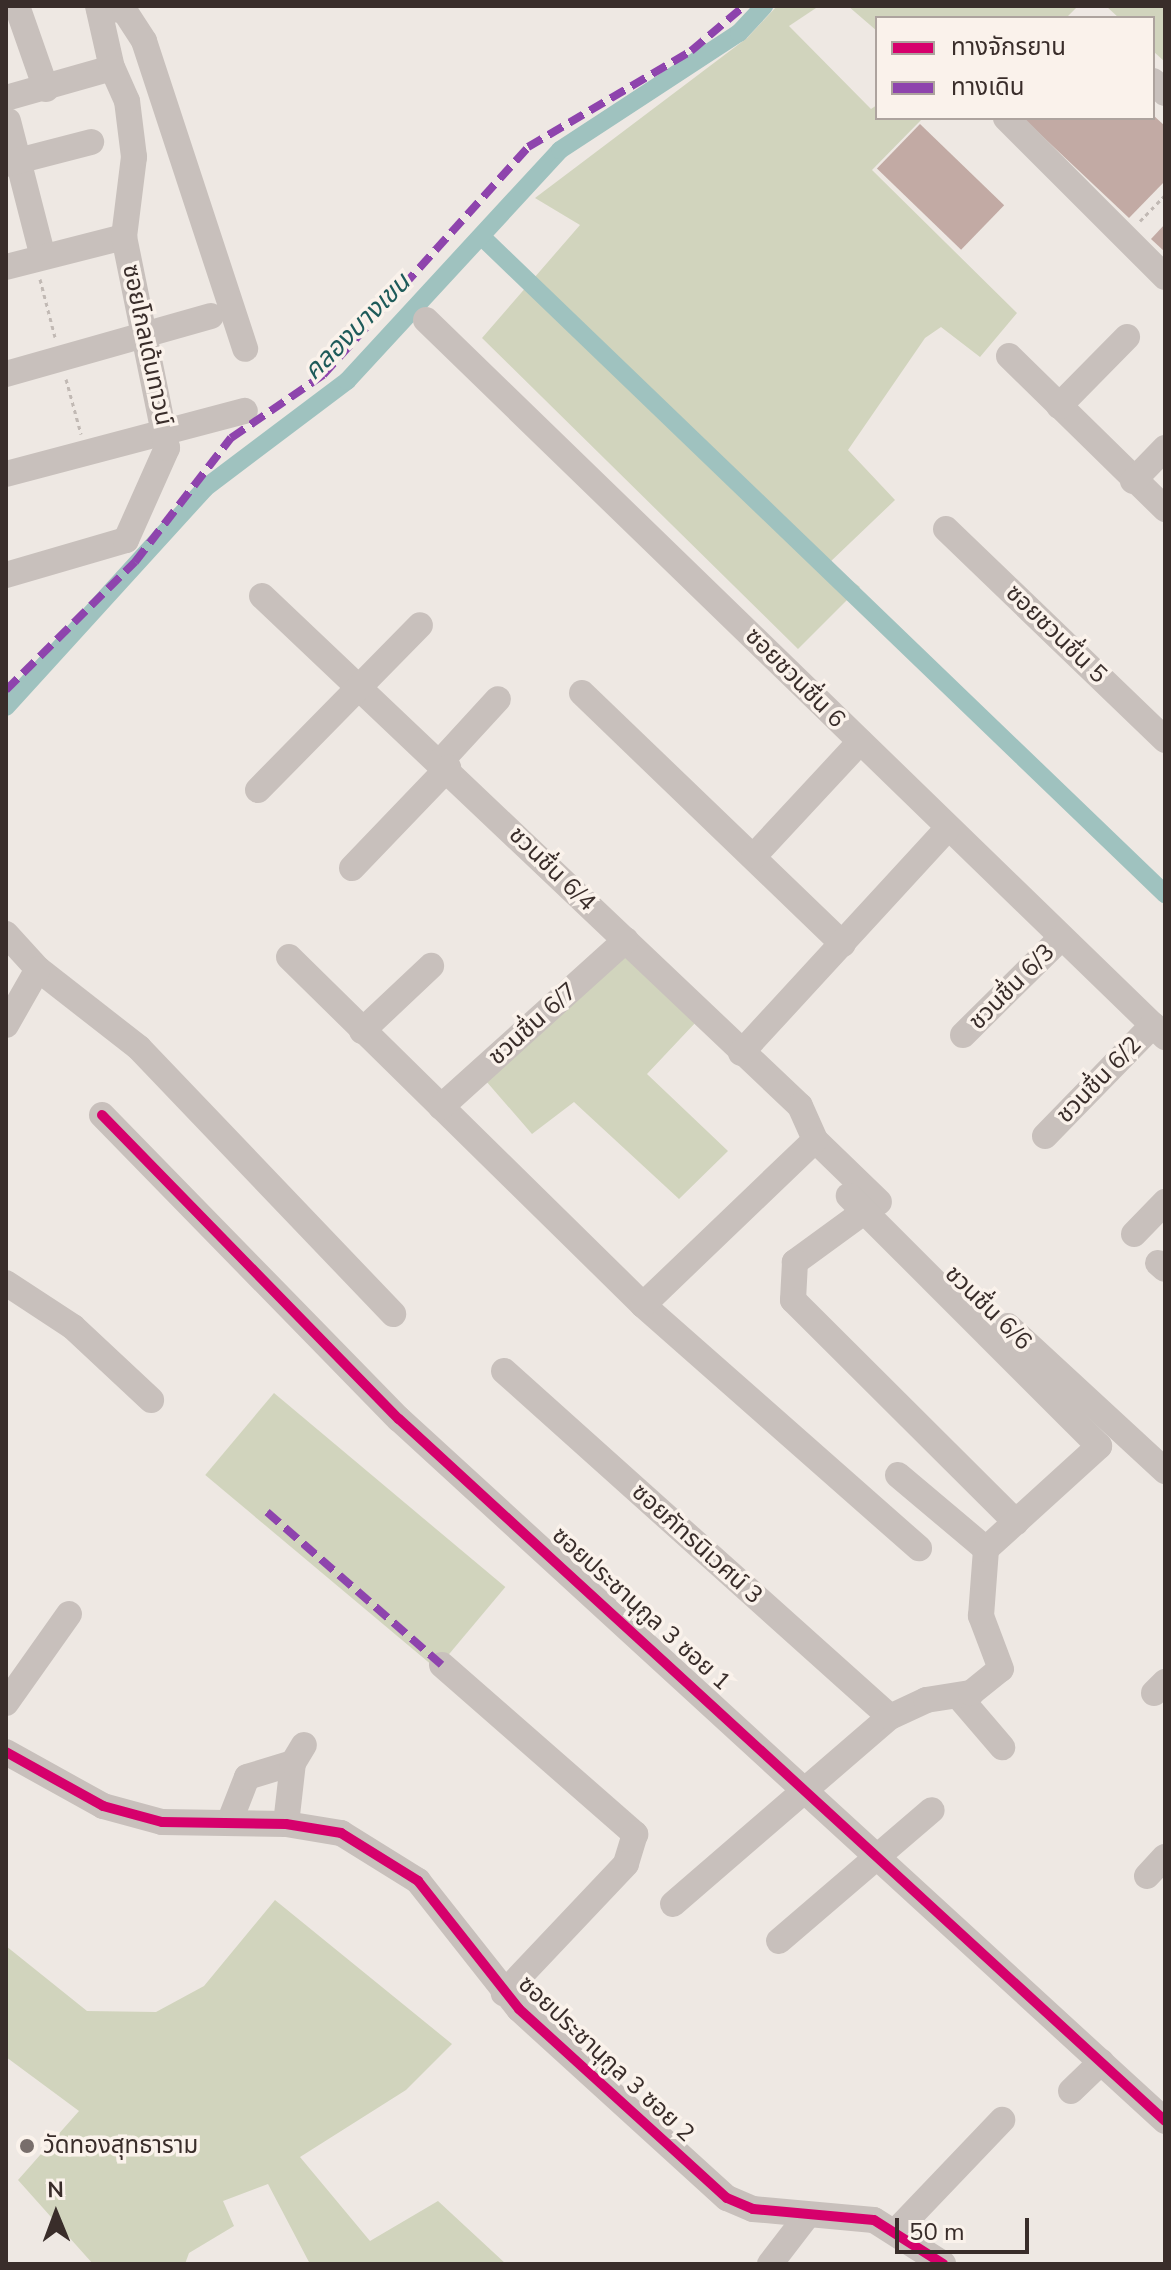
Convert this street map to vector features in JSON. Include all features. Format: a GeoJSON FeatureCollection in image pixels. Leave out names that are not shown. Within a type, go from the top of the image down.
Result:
{"type":"FeatureCollection","features":[{"type":"Feature","properties":{"kind":"street"},"geometry":{"type":"LineString","coordinates":[[17,6],[46,89]]}},
{"type":"Feature","properties":{"kind":"street"},"geometry":{"type":"LineString","coordinates":[[98,8],[124,10],[144,41],[245,349]]}},
{"type":"Feature","properties":{"kind":"street","name":"ซอยโกลเด้นทาวน์"},"geometry":{"type":"LineString","coordinates":[[6,575],[126,540],[156,482],[167,437],[124,237],[134,157],[127,101],[112,68],[98,8]]}},
{"type":"Feature","properties":{"kind":"street"},"geometry":{"type":"LineString","coordinates":[[43,257],[12,162],[7,109],[46,89],[112,68]]}},
{"type":"Feature","properties":{"kind":"street"},"geometry":{"type":"LineString","coordinates":[[1008,120],[1122,240],[1165,277]]}},
{"type":"Feature","properties":{"kind":"street"},"geometry":{"type":"LineString","coordinates":[[12,162],[91,142]]}},
{"type":"Feature","properties":{"kind":"street"},"geometry":{"type":"LineString","coordinates":[[6,267],[124,237]]}},
{"type":"Feature","properties":{"kind":"street"},"geometry":{"type":"LineString","coordinates":[[6,374],[147,338],[211,316]]}},
{"type":"Feature","properties":{"kind":"street","name":"ซอยชวนชื่น 6"},"geometry":{"type":"LineString","coordinates":[[426,320],[860,742],[946,830],[1159,1031]]}},
{"type":"Feature","properties":{"kind":"street"},"geometry":{"type":"LineString","coordinates":[[1059,406],[1127,337]]}},
{"type":"Feature","properties":{"kind":"street"},"geometry":{"type":"LineString","coordinates":[[1009,356],[1133,481],[1165,509]]}},
{"type":"Feature","properties":{"kind":"street"},"geometry":{"type":"LineString","coordinates":[[6,474],[167,437],[245,411]]}},
{"type":"Feature","properties":{"kind":"street"},"geometry":{"type":"LineString","coordinates":[[1133,481],[1165,448]]}},
{"type":"Feature","properties":{"kind":"street","name":"ซอยชวนชื่น 5"},"geometry":{"type":"LineString","coordinates":[[946,529],[1165,740]]}},
{"type":"Feature","properties":{"kind":"street","name":"ชวนชื่น 6/4"},"geometry":{"type":"LineString","coordinates":[[262,596],[445,764],[808,1115],[815,1140]]}},
{"type":"Feature","properties":{"kind":"street"},"geometry":{"type":"LineString","coordinates":[[258,790],[420,625]]}},
{"type":"Feature","properties":{"kind":"street"},"geometry":{"type":"LineString","coordinates":[[582,693],[843,944]]}},
{"type":"Feature","properties":{"kind":"street"},"geometry":{"type":"LineString","coordinates":[[352,868],[498,699]]}},
{"type":"Feature","properties":{"kind":"street"},"geometry":{"type":"LineString","coordinates":[[754,856],[860,742]]}},
{"type":"Feature","properties":{"kind":"street"},"geometry":{"type":"LineString","coordinates":[[741,1053],[946,830]]}},
{"type":"Feature","properties":{"kind":"street"},"geometry":{"type":"LineString","coordinates":[[6,934],[38,969],[139,1048],[393,1314]]}},
{"type":"Feature","properties":{"kind":"street","name":"ชวนชื่น 6/3"},"geometry":{"type":"LineString","coordinates":[[963,1035],[1061,938]]}},
{"type":"Feature","properties":{"kind":"street","name":"ชวนชื่น 6/7"},"geometry":{"type":"LineString","coordinates":[[441,1107],[626,940]]}},
{"type":"Feature","properties":{"kind":"street"},"geometry":{"type":"LineString","coordinates":[[289,957],[643,1305],[919,1548]]}},
{"type":"Feature","properties":{"kind":"street"},"geometry":{"type":"LineString","coordinates":[[362,1031],[431,966]]}},
{"type":"Feature","properties":{"kind":"street"},"geometry":{"type":"LineString","coordinates":[[6,1025],[38,969]]}},
{"type":"Feature","properties":{"kind":"street","name":"ชวนชื่น 6/2"},"geometry":{"type":"LineString","coordinates":[[1045,1136],[1159,1031]]}},
{"type":"Feature","properties":{"kind":"street","name":"ซอยประชานุกูล 3 ซอย 1"},"geometry":{"type":"LineString","coordinates":[[102,1115],[399,1419],[882,1853],[1165,2121]]}},
{"type":"Feature","properties":{"kind":"street"},"geometry":{"type":"LineString","coordinates":[[643,1305],[815,1140]]}},
{"type":"Feature","properties":{"kind":"street","name":"ชวนชื่น 6/6"},"geometry":{"type":"LineString","coordinates":[[815,1140],[1165,1471]]}},
{"type":"Feature","properties":{"kind":"street"},"geometry":{"type":"LineString","coordinates":[[1134,1234],[1165,1202]]}},
{"type":"Feature","properties":{"kind":"street"},"geometry":{"type":"LineString","coordinates":[[673,1904],[805,1784],[890,1717],[926,1700],[960,1698],[989,1680],[1003,1660],[981,1616],[986,1549],[1016,1522],[1099,1446],[857,1203],[795,1262],[793,1300],[1016,1522]]}},
{"type":"Feature","properties":{"kind":"street"},"geometry":{"type":"LineString","coordinates":[[6,1283],[73,1327],[151,1400]]}},
{"type":"Feature","properties":{"kind":"street","name":"ซอยภัทรนิเวศน์ 3"},"geometry":{"type":"LineString","coordinates":[[504,1371],[890,1717]]}},
{"type":"Feature","properties":{"kind":"street"},"geometry":{"type":"LineString","coordinates":[[898,1475],[986,1549]]}},
{"type":"Feature","properties":{"kind":"street"},"geometry":{"type":"LineString","coordinates":[[6,1703],[69,1614]]}},
{"type":"Feature","properties":{"kind":"street"},"geometry":{"type":"LineString","coordinates":[[442,1665],[635,1834],[626,1864],[504,1993]]}},
{"type":"Feature","properties":{"kind":"street"},"geometry":{"type":"LineString","coordinates":[[960,1698],[1002,1747]]}},
{"type":"Feature","properties":{"kind":"street","name":"ซอยประชานุกูล 3 ซอย 2"},"geometry":{"type":"LineString","coordinates":[[6,1752],[103,1806],[162,1822],[286,1824],[341,1833],[418,1881],[504,1993],[727,2198],[807,2216],[898,2229],[943,2264]]}},
{"type":"Feature","properties":{"kind":"street"},"geometry":{"type":"LineString","coordinates":[[229,1823],[247,1777],[299,1754],[286,1824]]}},
{"type":"Feature","properties":{"kind":"street"},"geometry":{"type":"LineString","coordinates":[[779,1941],[932,1810]]}},
{"type":"Feature","properties":{"kind":"street"},"geometry":{"type":"LineString","coordinates":[[1071,2091],[1101,2062]]}},
{"type":"Feature","properties":{"kind":"street"},"geometry":{"type":"LineString","coordinates":[[898,2229],[1002,2120]]}},
{"type":"Feature","properties":{"kind":"street"},"geometry":{"type":"LineString","coordinates":[[770,2264],[807,2216]]}},
{"type":"Feature","properties":{"kind":"path"},"geometry":{"type":"LineString","coordinates":[[1122,240],[1165,195]]}},
{"type":"Feature","properties":{"kind":"green space"},"geometry":{"type":"Polygon","coordinates":[[[777,6],[819,6],[789,26],[871,109],[875,106],[875,120],[921,120],[872,170],[1017,313],[980,357],[941,327],[925,338],[848,450],[895,500],[828,564],[860,587],[798,649],[482,338],[580,225],[535,198],[747,38],[777,6]]]}},
{"type":"Feature","properties":{"kind":"green space"},"geometry":{"type":"Polygon","coordinates":[[[848,6],[1078,6],[1068,16],[875,16],[875,29],[848,6]]]}},
{"type":"Feature","properties":{"kind":"green space"},"geometry":{"type":"Polygon","coordinates":[[[1106,6],[1165,6],[1165,62],[1155,53],[1155,16],[1117,16],[1106,6]]]}},
{"type":"Feature","properties":{"kind":"green space"},"geometry":{"type":"Polygon","coordinates":[[[625,957],[696,1022],[647,1074],[728,1151],[679,1199],[574,1102],[532,1134],[486,1081],[625,957]]]}},
{"type":"Feature","properties":{"kind":"green space"},"geometry":{"type":"Polygon","coordinates":[[[274,1393],[505,1587],[437,1669],[205,1475],[274,1393]]]}},
{"type":"Feature","properties":{"kind":"green space"},"geometry":{"type":"Polygon","coordinates":[[[275,1900],[452,2044],[406,2090],[300,2157],[370,2241],[438,2201],[506,2264],[310,2264],[268,2184],[223,2201],[234,2226],[189,2253],[185,2264],[93,2264],[18,2180],[79,2111],[6,2057],[6,1946],[87,2011],[156,2012],[204,1986],[275,1900]]]}},
{"type":"Feature","properties":{"kind":"building"},"geometry":{"type":"Polygon","coordinates":[[[1155,117],[1165,126],[1165,181],[1129,218],[1025,120],[1155,120],[1155,117]]]}},
{"type":"Feature","properties":{"kind":"building"},"geometry":{"type":"Polygon","coordinates":[[[920,124],[1004,205],[961,250],[877,169],[920,124]]]}},
{"type":"Feature","properties":{"kind":"building"},"geometry":{"type":"Polygon","coordinates":[[[1165,224],[1165,252],[1151,239],[1165,224]]]}},
{"type":"Feature","properties":{"kind":"waterway","name":"คลองบางเขน"},"geometry":{"type":"LineString","coordinates":[[6,707],[205,488],[347,381],[560,150],[739,33],[764,6]]}},
{"type":"Feature","properties":{"kind":"waterway"},"geometry":{"type":"LineString","coordinates":[[482,237],[1165,894]]}},
{"type":"Feature","properties":{"kind":"marked path"},"geometry":{"type":"LineString","coordinates":[[6,690],[135,562],[231,438],[323,375],[528,147],[691,51],[744,6]]}},
{"type":"Feature","properties":{"kind":"marked path"},"geometry":{"type":"LineString","coordinates":[[267,1512],[442,1665]]}},
{"type":"Feature","properties":{"kind":"cycle path"},"geometry":{"type":"LineString","coordinates":[[102,1115],[399,1419],[1165,2121]]}},
{"type":"Feature","properties":{"kind":"cycle path"},"geometry":{"type":"LineString","coordinates":[[6,1752],[103,1806],[162,1822],[286,1824],[341,1833],[418,1881],[519,2009],[727,2198],[753,2209],[874,2220],[943,2264]]}},
{"type":"Feature","properties":{"kind":"place","name":"วัดทองสุทธาราม"},"geometry":{"type":"Point","coordinates":[27,2146]}}]}
